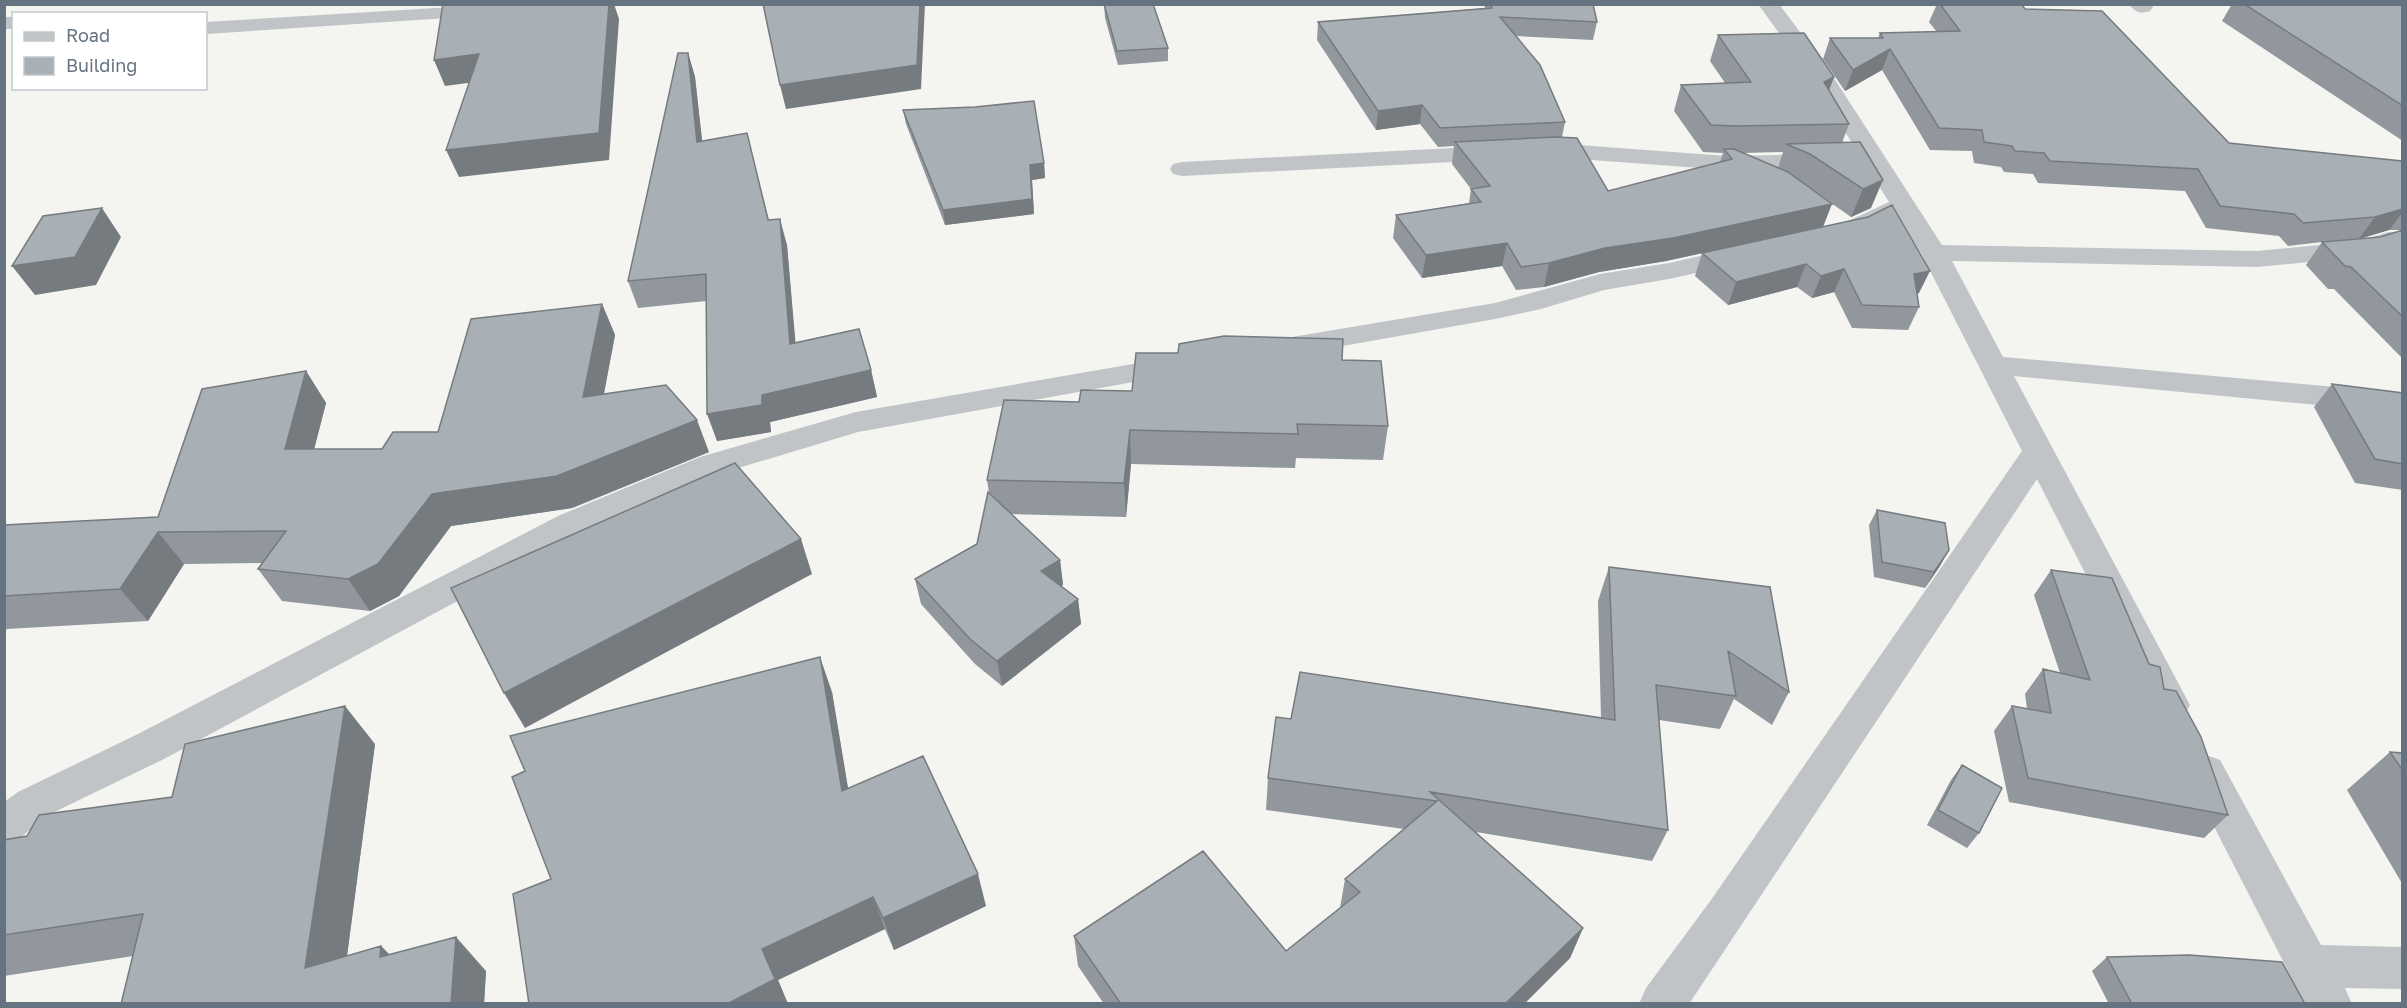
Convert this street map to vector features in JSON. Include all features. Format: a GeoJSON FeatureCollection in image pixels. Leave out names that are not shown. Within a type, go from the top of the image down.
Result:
{"type":"FeatureCollection","features":[{"type":"Feature","properties":{"kind":"street"},"geometry":{"type":"LineString","coordinates":[[1768,4],[1820,72],[1934,253],[2329,1004]]}},
{"type":"Feature","properties":{"kind":"street"},"geometry":{"type":"LineString","coordinates":[[207,28],[510,9]]}},
{"type":"Feature","properties":{"kind":"street"},"geometry":{"type":"LineString","coordinates":[[1182,169],[1551,150],[1726,163],[1874,160]]}},
{"type":"Feature","properties":{"kind":"street"},"geometry":{"type":"LineString","coordinates":[[1726,163],[1779,184]]}},
{"type":"Feature","properties":{"kind":"street"},"geometry":{"type":"LineString","coordinates":[[1836,229],[1902,205]]}},
{"type":"Feature","properties":{"kind":"street"},"geometry":{"type":"LineString","coordinates":[[1934,253],[2257,260],[2363,249],[2389,240],[2403,240]]}},
{"type":"Feature","properties":{"kind":"street"},"geometry":{"type":"LineString","coordinates":[[1263,351],[1495,311],[1600,282],[1669,272],[1768,249]]}},
{"type":"Feature","properties":{"kind":"street"},"geometry":{"type":"LineString","coordinates":[[14,811],[150,747],[570,525],[711,465],[856,422],[1204,361]]}},
{"type":"Feature","properties":{"kind":"street"},"geometry":{"type":"LineString","coordinates":[[1993,365],[2403,403]]}},
{"type":"Feature","properties":{"kind":"street"},"geometry":{"type":"LineString","coordinates":[[1662,1004],[1733,904],[2039,451]]}},
{"type":"Feature","properties":{"kind":"street"},"geometry":{"type":"LineString","coordinates":[[2308,966],[2403,968]]}},
{"type":"Feature","properties":{"kind":"building"},"geometry":{"type":"Polygon","coordinates":[[[443,4],[609,4],[599,133],[446,150],[479,54],[434,60],[443,4]]]}},
{"type":"Feature","properties":{"kind":"building"},"geometry":{"type":"Polygon","coordinates":[[[763,4],[920,4],[917,65],[780,85],[763,4]]]}},
{"type":"Feature","properties":{"kind":"building"},"geometry":{"type":"Polygon","coordinates":[[[1104,4],[1153,4],[1168,48],[1117,51],[1104,4]]]}},
{"type":"Feature","properties":{"kind":"building"},"geometry":{"type":"Polygon","coordinates":[[[1491,4],[1593,4],[1597,22],[1500,17],[1540,65],[1565,122],[1440,128],[1422,105],[1378,111],[1318,22],[1492,8],[1491,4]]]}},
{"type":"Feature","properties":{"kind":"building"},"geometry":{"type":"Polygon","coordinates":[[[1940,4],[2022,5],[2025,9],[2102,11],[2229,143],[2402,161],[2403,209],[2375,217],[2303,223],[2294,214],[2220,206],[2198,169],[2050,161],[2044,153],[2015,151],[2012,146],[1984,142],[1982,130],[1939,128],[1890,49],[1853,70],[1830,38],[1883,38],[1880,33],[1960,31],[1940,4]]]}},
{"type":"Feature","properties":{"kind":"building"},"geometry":{"type":"Polygon","coordinates":[[[2244,4],[2403,4],[2403,106],[2244,4]]]}},
{"type":"Feature","properties":{"kind":"building"},"geometry":{"type":"Polygon","coordinates":[[[1804,33],[1834,77],[1824,82],[1849,124],[1711,125],[1681,85],[1751,82],[1718,35],[1804,33]]]}},
{"type":"Feature","properties":{"kind":"building"},"geometry":{"type":"Polygon","coordinates":[[[678,53],[688,53],[697,142],[747,133],[768,220],[780,219],[790,344],[859,329],[871,370],[762,395],[762,405],[707,414],[706,274],[628,281],[678,53]]]}},
{"type":"Feature","properties":{"kind":"building"},"geometry":{"type":"Polygon","coordinates":[[[1034,101],[1044,163],[1030,165],[1032,199],[943,210],[903,110],[975,107],[1034,101]]]}},
{"type":"Feature","properties":{"kind":"building"},"geometry":{"type":"Polygon","coordinates":[[[1577,138],[1608,191],[1732,159],[1724,149],[1734,149],[1788,172],[1832,204],[1673,238],[1605,248],[1549,263],[1521,267],[1507,243],[1426,255],[1396,215],[1481,202],[1471,189],[1490,186],[1455,142],[1577,138]]]}},
{"type":"Feature","properties":{"kind":"building"},"geometry":{"type":"Polygon","coordinates":[[[1860,142],[1883,180],[1863,189],[1810,154],[1786,144],[1860,142]]]}},
{"type":"Feature","properties":{"kind":"building"},"geometry":{"type":"Polygon","coordinates":[[[1892,205],[1930,271],[1914,274],[1919,307],[1862,305],[1844,269],[1821,276],[1806,264],[1736,282],[1702,253],[1868,217],[1892,205]]]}},
{"type":"Feature","properties":{"kind":"building"},"geometry":{"type":"Polygon","coordinates":[[[102,208],[75,257],[12,266],[43,216],[102,208]]]}},
{"type":"Feature","properties":{"kind":"building"},"geometry":{"type":"Polygon","coordinates":[[[2403,230],[2403,317],[2351,267],[2345,266],[2322,242],[2380,237],[2403,230]]]}},
{"type":"Feature","properties":{"kind":"building"},"geometry":{"type":"Polygon","coordinates":[[[602,304],[583,397],[666,385],[697,420],[557,476],[432,494],[378,564],[348,579],[258,569],[286,531],[158,532],[120,589],[4,596],[4,525],[158,517],[202,389],[306,371],[285,449],[382,449],[393,432],[438,432],[471,319],[602,304]]]}},
{"type":"Feature","properties":{"kind":"building"},"geometry":{"type":"Polygon","coordinates":[[[1224,336],[1343,339],[1342,360],[1381,361],[1388,426],[1297,424],[1298,434],[1130,430],[1124,483],[987,480],[1004,400],[1079,402],[1081,390],[1132,391],[1136,353],[1178,353],[1179,344],[1224,336]]]}},
{"type":"Feature","properties":{"kind":"building"},"geometry":{"type":"Polygon","coordinates":[[[2332,384],[2403,393],[2403,464],[2375,459],[2332,384]]]}},
{"type":"Feature","properties":{"kind":"building"},"geometry":{"type":"Polygon","coordinates":[[[735,463],[801,539],[504,693],[451,588],[735,463]]]}},
{"type":"Feature","properties":{"kind":"building"},"geometry":{"type":"Polygon","coordinates":[[[988,492],[1060,560],[1041,571],[1078,599],[997,661],[970,639],[915,579],[977,544],[988,492]]]}},
{"type":"Feature","properties":{"kind":"building"},"geometry":{"type":"Polygon","coordinates":[[[1877,510],[1945,523],[1949,550],[1934,572],[1882,562],[1877,510]]]}},
{"type":"Feature","properties":{"kind":"building"},"geometry":{"type":"Polygon","coordinates":[[[1609,567],[1770,587],[1789,692],[1728,651],[1736,696],[1656,685],[1668,830],[1430,792],[1583,928],[1505,1004],[1121,1004],[1074,936],[1203,851],[1286,951],[1360,892],[1345,879],[1437,801],[1268,778],[1276,717],[1291,719],[1300,672],[1615,720],[1609,567]]]}},
{"type":"Feature","properties":{"kind":"building"},"geometry":{"type":"Polygon","coordinates":[[[2051,570],[2112,578],[2149,664],[2160,667],[2164,689],[2176,691],[2201,737],[2228,815],[2028,778],[2012,706],[2051,713],[2043,669],[2090,680],[2051,570]]]}},
{"type":"Feature","properties":{"kind":"building"},"geometry":{"type":"Polygon","coordinates":[[[820,657],[842,791],[923,756],[978,874],[883,918],[873,897],[762,949],[775,979],[727,1004],[529,1004],[513,894],[551,879],[512,777],[525,771],[510,736],[820,657]]]}},
{"type":"Feature","properties":{"kind":"building"},"geometry":{"type":"Polygon","coordinates":[[[345,706],[305,968],[381,946],[380,957],[456,937],[451,1004],[121,1004],[143,914],[4,935],[4,840],[27,836],[39,815],[172,797],[185,744],[345,706]]]}},
{"type":"Feature","properties":{"kind":"building"},"geometry":{"type":"Polygon","coordinates":[[[2390,752],[2403,753],[2403,771],[2390,752]]]}},
{"type":"Feature","properties":{"kind":"building"},"geometry":{"type":"Polygon","coordinates":[[[1962,765],[2002,788],[1979,833],[1938,810],[1962,765]]]}},
{"type":"Feature","properties":{"kind":"building"},"geometry":{"type":"Polygon","coordinates":[[[2189,955],[2282,962],[2305,1004],[2132,1004],[2107,957],[2189,955]]]}}]}
